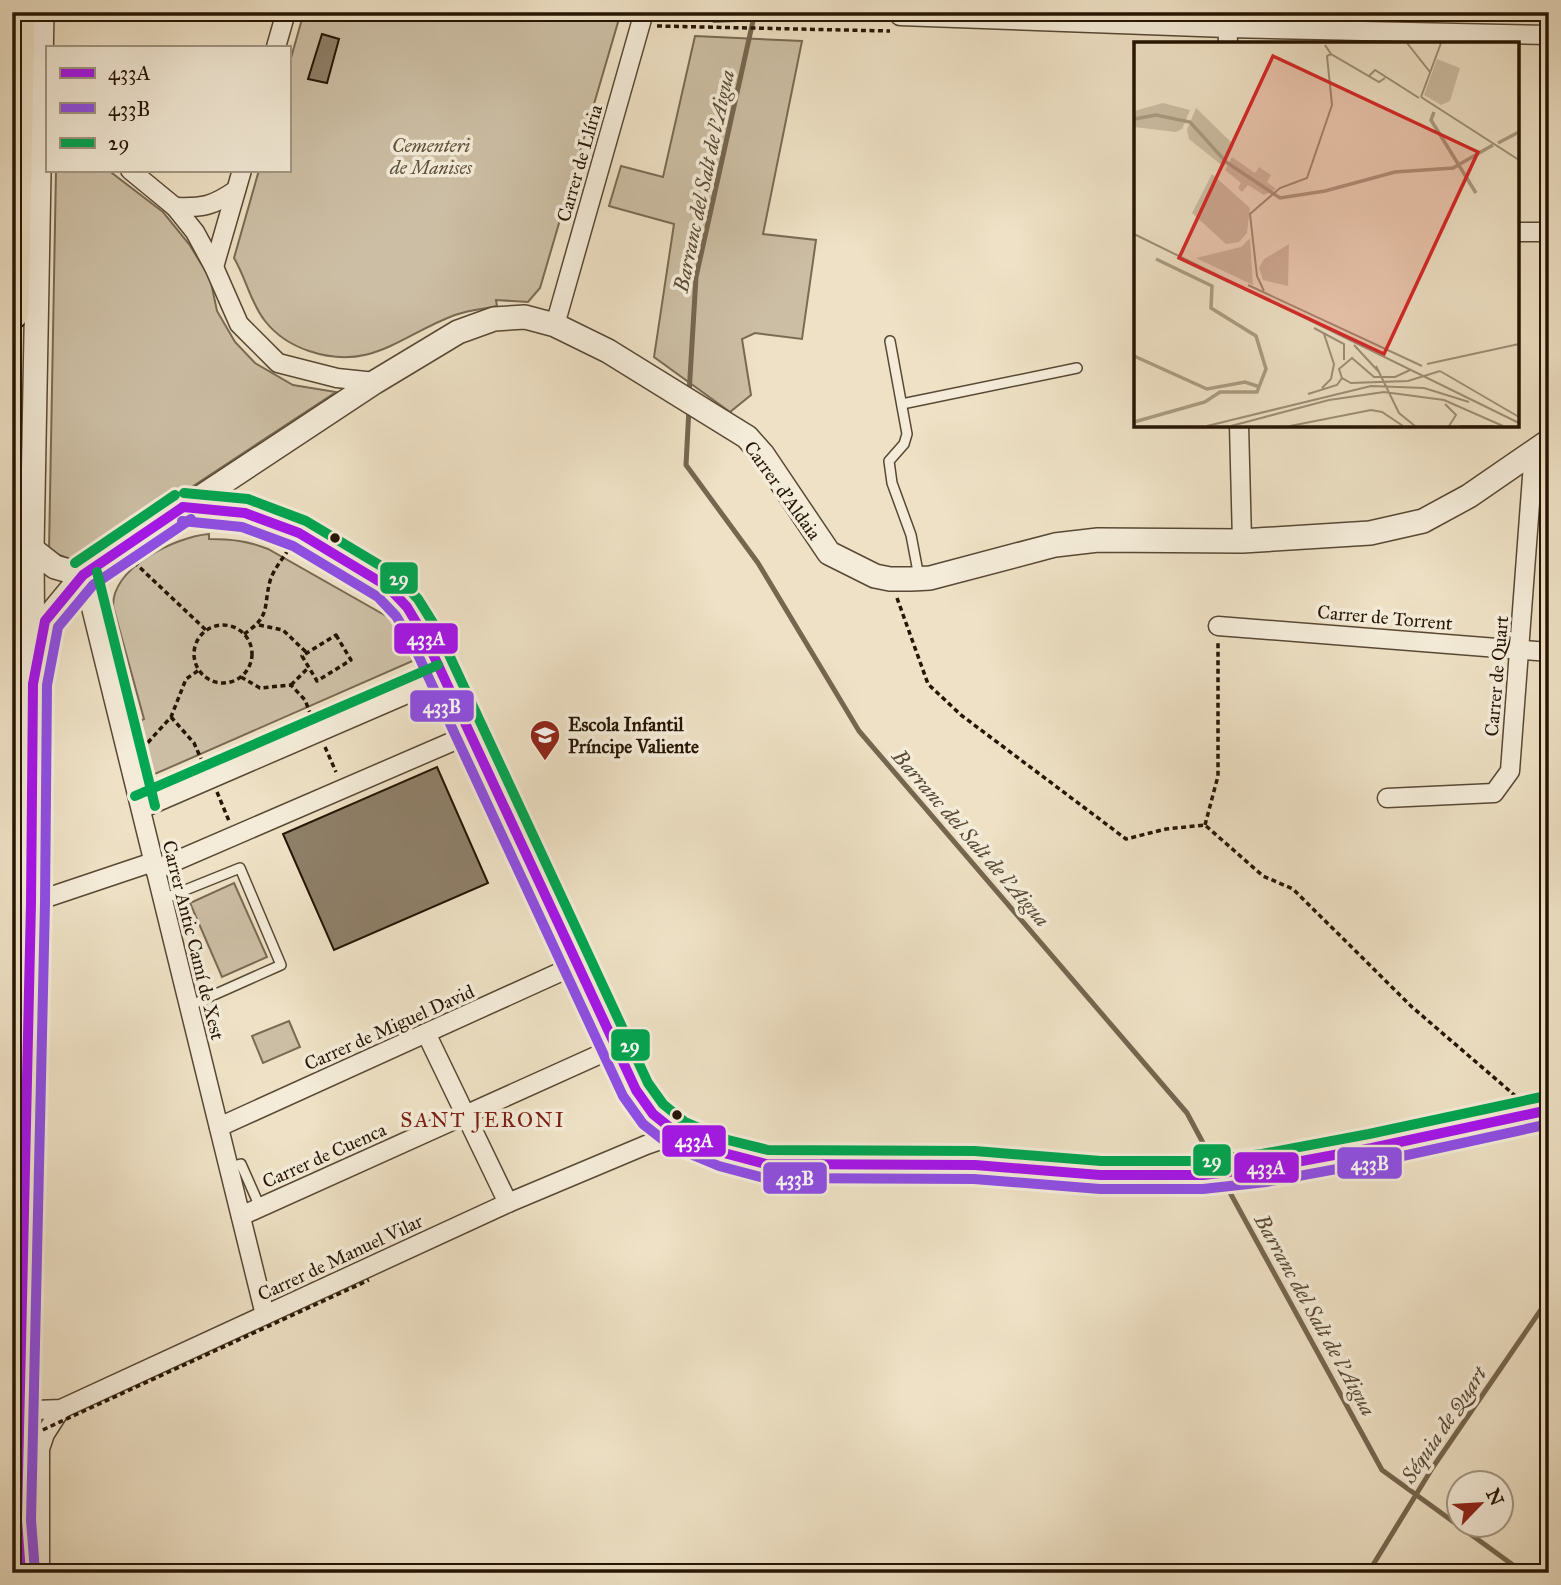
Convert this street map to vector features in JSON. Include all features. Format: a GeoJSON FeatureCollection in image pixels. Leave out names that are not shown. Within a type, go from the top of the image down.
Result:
{"type":"FeatureCollection","features":[{"type":"Feature","properties":{"kind":"highway"},"geometry":{"type":"LineString","coordinates":[[12,312],[18,12]]}},
{"type":"Feature","properties":{"kind":"street"},"geometry":{"type":"LineString","coordinates":[[21,1573],[18,1520],[19,1404],[31,903],[32,550],[44,61],[42,12]]}},
{"type":"Feature","properties":{"kind":"street"},"geometry":{"type":"LineString","coordinates":[[276,46],[286,12]]}},
{"type":"Feature","properties":{"kind":"street"},"geometry":{"type":"LineString","coordinates":[[900,16],[1227,28],[1549,35]]}},
{"type":"Feature","properties":{"kind":"street","name":"Carrer de Llíria"},"geometry":{"type":"LineString","coordinates":[[555,325],[643,19]]}},
{"type":"Feature","properties":{"kind":"street"},"geometry":{"type":"LineString","coordinates":[[132,172],[175,206],[195,232],[239,324],[278,363],[337,378],[375,382]]}},
{"type":"Feature","properties":{"kind":"street"},"geometry":{"type":"LineString","coordinates":[[214,267],[241,172]]}},
{"type":"Feature","properties":{"kind":"street"},"geometry":{"type":"LineString","coordinates":[[175,206],[195,208],[214,205],[236,190]]}},
{"type":"Feature","properties":{"kind":"street"},"geometry":{"type":"LineString","coordinates":[[1519,232],[1549,232]]}},
{"type":"Feature","properties":{"kind":"street","name":"Carrer d’Aldaia"},"geometry":{"type":"LineString","coordinates":[[33,684],[45,621],[83,575],[375,382],[458,332],[494,319],[524,317],[555,325],[608,351],[747,437],[763,455],[829,553],[875,576],[890,579],[920,579],[1055,545],[1087,541],[1242,541],[1370,533],[1423,521],[1469,496],[1541,445]]}},
{"type":"Feature","properties":{"kind":"street"},"geometry":{"type":"LineString","coordinates":[[1239,427],[1242,541]]}},
{"type":"Feature","properties":{"kind":"street","name":"Carrer de Quart"},"geometry":{"type":"LineString","coordinates":[[1387,799],[1494,793],[1510,771],[1541,445]]}},
{"type":"Feature","properties":{"kind":"street"},"geometry":{"type":"LineString","coordinates":[[183,507],[245,513],[299,533],[387,586],[407,607],[425,637],[636,1090],[653,1114],[678,1134],[724,1153],[766,1164],[975,1165],[1100,1175],[1203,1175],[1265,1168],[1372,1148],[1549,1110]]}},
{"type":"Feature","properties":{"kind":"street"},"geometry":{"type":"LineString","coordinates":[[32,550],[55,567],[83,575]]}},
{"type":"Feature","properties":{"kind":"street","name":"Carrer Antic Camí de Xest"},"geometry":{"type":"LineString","coordinates":[[83,575],[265,1315]]}},
{"type":"Feature","properties":{"kind":"street","name":"Carrer de Torrent"},"geometry":{"type":"LineString","coordinates":[[1218,626],[1549,652]]}},
{"type":"Feature","properties":{"kind":"street"},"geometry":{"type":"LineString","coordinates":[[141,809],[444,678]]}},
{"type":"Feature","properties":{"kind":"street"},"geometry":{"type":"LineString","coordinates":[[31,903],[154,866],[470,734]]}},
{"type":"Feature","properties":{"kind":"street","name":"Carrer de Miguel David"},"geometry":{"type":"LineString","coordinates":[[219,1127],[578,964]]}},
{"type":"Feature","properties":{"kind":"street"},"geometry":{"type":"LineString","coordinates":[[426,1033],[508,1203]]}},
{"type":"Feature","properties":{"kind":"street","name":"Carrer de Cuenca"},"geometry":{"type":"LineString","coordinates":[[241,1216],[616,1046]]}},
{"type":"Feature","properties":{"kind":"street","name":"Carrer de Manuel Vilar"},"geometry":{"type":"LineString","coordinates":[[19,1404],[36,1410],[61,1409],[508,1203],[678,1134]]}},
{"type":"Feature","properties":{"kind":"street"},"geometry":{"type":"LineString","coordinates":[[40,1573],[40,1449],[45,1434],[61,1409]]}},
{"type":"Feature","properties":{"kind":"lane"},"geometry":{"type":"LineString","coordinates":[[890,341],[908,434],[904,444],[889,461],[892,482],[911,535],[920,579]]}},
{"type":"Feature","properties":{"kind":"lane"},"geometry":{"type":"LineString","coordinates":[[902,404],[1077,368]]}},
{"type":"Feature","properties":{"kind":"lane"},"geometry":{"type":"LineString","coordinates":[[163,899],[240,868],[281,965],[189,1006]]}},
{"type":"Feature","properties":{"kind":"lane"},"geometry":{"type":"LineString","coordinates":[[229,1167],[241,1164],[260,1207]]}},
{"type":"Feature","properties":{"kind":"path"},"geometry":{"type":"LineString","coordinates":[[643,19],[689,29],[890,31]]}},
{"type":"Feature","properties":{"kind":"path"},"geometry":{"type":"LineString","coordinates":[[244,635],[258,625],[268,605],[270,579],[299,533]]}},
{"type":"Feature","properties":{"kind":"path"},"geometry":{"type":"LineString","coordinates":[[121,548],[207,631]]}},
{"type":"Feature","properties":{"kind":"path"},"geometry":{"type":"LineString","coordinates":[[890,579],[928,684],[961,715],[1126,839],[1166,829],[1205,825],[1264,876],[1293,889],[1412,1007],[1518,1097],[1528,1115]]}},
{"type":"Feature","properties":{"kind":"path"},"geometry":{"type":"LineString","coordinates":[[258,625],[283,630],[307,653]]}},
{"type":"Feature","properties":{"kind":"path"},"geometry":{"type":"LineString","coordinates":[[228,626],[244,635],[252,652],[248,670],[233,682],[214,682],[199,670],[194,651],[197,642],[207,631],[228,626]]}},
{"type":"Feature","properties":{"kind":"path"},"geometry":{"type":"LineString","coordinates":[[1205,825],[1218,776],[1218,626]]}},
{"type":"Feature","properties":{"kind":"path"},"geometry":{"type":"LineString","coordinates":[[336,635],[351,660],[317,681],[302,656],[307,653],[336,635]]}},
{"type":"Feature","properties":{"kind":"path"},"geometry":{"type":"LineString","coordinates":[[291,685],[309,667]]}},
{"type":"Feature","properties":{"kind":"path"},"geometry":{"type":"LineString","coordinates":[[128,757],[144,748],[171,717],[186,679],[199,670]]}},
{"type":"Feature","properties":{"kind":"path"},"geometry":{"type":"LineString","coordinates":[[12,1444],[369,1280]]}},
{"type":"Feature","properties":{"kind":"green space","name":"Cementeri de Manises"},"geometry":{"type":"Polygon","coordinates":[[[304,12],[621,12],[540,288],[528,302],[496,300],[497,306],[455,315],[385,348],[350,357],[331,356],[302,349],[279,335],[265,321],[234,258],[258,172],[290,172],[290,61],[304,12]]]}},
{"type":"Feature","properties":{"kind":"green space"},"geometry":{"type":"Polygon","coordinates":[[[716,12],[883,12],[883,15],[714,22],[716,12]]]}},
{"type":"Feature","properties":{"kind":"green space"},"geometry":{"type":"Polygon","coordinates":[[[695,36],[802,41],[763,234],[816,240],[802,339],[755,333],[742,339],[751,395],[730,412],[654,357],[674,224],[609,206],[621,166],[663,177],[695,36]]]}},
{"type":"Feature","properties":{"kind":"green space"},"geometry":{"type":"Polygon","coordinates":[[[56,172],[111,172],[163,212],[189,244],[210,278],[217,311],[235,342],[255,363],[293,385],[336,392],[78,562],[49,551],[56,172]]]}},
{"type":"Feature","properties":{"kind":"green space"},"geometry":{"type":"Polygon","coordinates":[[[209,534],[209,539],[239,541],[268,549],[395,621],[401,627],[417,659],[148,777],[132,725],[144,719],[113,606],[116,592],[123,579],[148,556],[180,541],[209,534]]]}},
{"type":"Feature","properties":{"kind":"green space"},"geometry":{"type":"Polygon","coordinates":[[[234,883],[267,957],[222,977],[190,903],[234,883]]]}},
{"type":"Feature","properties":{"kind":"green space"},"geometry":{"type":"Polygon","coordinates":[[[289,1021],[300,1047],[263,1063],[252,1036],[289,1021]]]}},
{"type":"Feature","properties":{"kind":"building"},"geometry":{"type":"Polygon","coordinates":[[[1495,12],[1495,19],[1375,14],[1495,12]]]}},
{"type":"Feature","properties":{"kind":"building"},"geometry":{"type":"Polygon","coordinates":[[[1495,12],[1549,12],[1549,19],[1495,19],[1495,12]]]}},
{"type":"Feature","properties":{"kind":"building"},"geometry":{"type":"Polygon","coordinates":[[[322,34],[339,39],[327,83],[308,79],[322,34]]]}},
{"type":"Feature","properties":{"kind":"building"},"geometry":{"type":"Polygon","coordinates":[[[1543,521],[1549,521],[1549,552],[1542,551],[1543,521]]]}},
{"type":"Feature","properties":{"kind":"building"},"geometry":{"type":"Polygon","coordinates":[[[437,767],[488,883],[334,950],[283,834],[437,767]]]}},
{"type":"Feature","properties":{"kind":"waterway","name":"Barranc del Salt de l'Aigua"},"geometry":{"type":"LineString","coordinates":[[689,394],[696,277],[755,12]]}},
{"type":"Feature","properties":{"kind":"waterway","name":"Barranc del Salt de l'Aigua"},"geometry":{"type":"LineString","coordinates":[[689,408],[686,465],[758,563],[859,731],[1187,1113],[1217,1169]]}},
{"type":"Feature","properties":{"kind":"waterway","name":"Barranc del Salt de l'Aigua"},"geometry":{"type":"LineString","coordinates":[[1222,1178],[1382,1470],[1524,1573]]}},
{"type":"Feature","properties":{"kind":"waterway","name":"Séquia de Quart"},"geometry":{"type":"LineString","coordinates":[[1368,1573],[1433,1467],[1549,1298]]}},
{"type":"Feature","properties":{"kind":"transit line","name":"29"},"geometry":{"type":"LineString","coordinates":[[184,493],[248,499],[306,521],[396,575],[418,599],[438,631],[648,1083],[663,1104],[685,1122],[728,1140],[768,1150],[975,1151],[1101,1161],[1202,1161],[1262,1154],[1369,1134],[1546,1096]]}},
{"type":"Feature","properties":{"kind":"transit line","name":"29"},"geometry":{"type":"LineString","coordinates":[[75,563],[175,495]]}},
{"type":"Feature","properties":{"kind":"transit line","name":"433A"},"geometry":{"type":"LineString","coordinates":[[183,507],[245,513],[299,533],[387,586],[407,607],[425,637],[636,1090],[653,1114],[678,1134],[724,1153],[766,1164],[975,1165],[1100,1175],[1203,1175],[1264,1168],[1372,1148],[1549,1110]]}},
{"type":"Feature","properties":{"kind":"transit line","name":"433A"},"geometry":{"type":"LineString","coordinates":[[21,1573],[17,1520],[31,903],[33,684],[45,621],[83,575],[183,507]]}},
{"type":"Feature","properties":{"kind":"transit line","name":"433B"},"geometry":{"type":"LineString","coordinates":[[35,1572],[31,1520],[45,903],[47,685],[58,627],[93,585],[191,519]]}},
{"type":"Feature","properties":{"kind":"transit line","name":"433B"},"geometry":{"type":"LineString","coordinates":[[182,521],[242,527],[293,546],[378,597],[396,616],[413,644],[623,1096],[643,1124],[671,1146],[719,1166],[764,1178],[974,1179],[1100,1189],[1203,1189],[1266,1182],[1375,1162],[1549,1124]]}},
{"type":"Feature","properties":{"kind":"transit line","name":"29"},"geometry":{"type":"LineString","coordinates":[[97,572],[155,806]]}},
{"type":"Feature","properties":{"kind":"transit line","name":"29"},"geometry":{"type":"LineString","coordinates":[[135,796],[438,665]]}},
{"type":"Feature","properties":{"kind":"place","name":"Escola Infantil Príncipe Valiente"},"geometry":{"type":"Point","coordinates":[545,762]}},
{"type":"Feature","properties":{"kind":"district","name":"SANT JERONI"},"geometry":{"type":"Point","coordinates":[483,1120]}}]}
